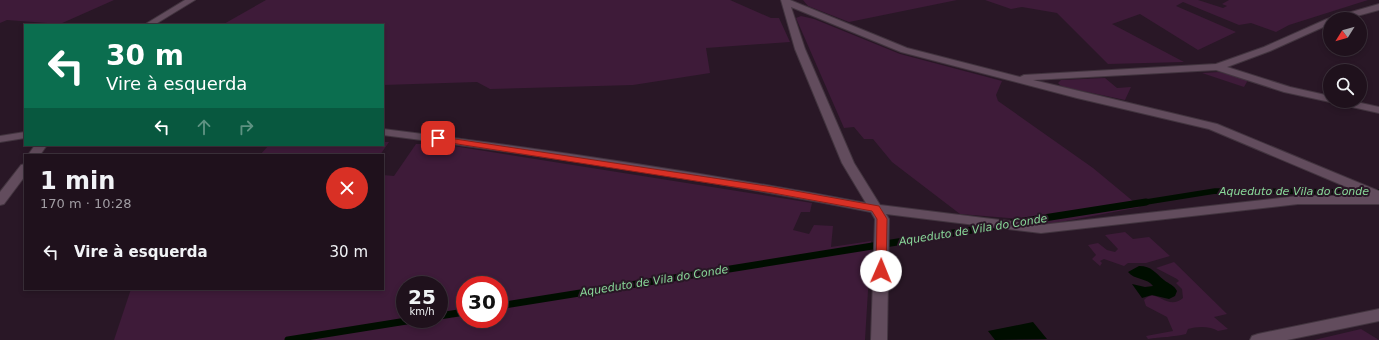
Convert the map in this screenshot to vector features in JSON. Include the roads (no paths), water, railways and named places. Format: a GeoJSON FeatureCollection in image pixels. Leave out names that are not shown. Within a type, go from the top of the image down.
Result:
{"type":"FeatureCollection","features":[{"type":"Feature","properties":{"kind":"street"},"geometry":{"type":"LineString","coordinates":[[150,24],[191,0]]}},
{"type":"Feature","properties":{"kind":"street"},"geometry":{"type":"LineString","coordinates":[[785,1],[904,50],[1213,126],[1379,196]]}},
{"type":"Feature","properties":{"kind":"street"},"geometry":{"type":"LineString","coordinates":[[785,1],[800,48],[848,163],[882,219],[878,340]]}},
{"type":"Feature","properties":{"kind":"street"},"geometry":{"type":"LineString","coordinates":[[1361,12],[1379,7]]}},
{"type":"Feature","properties":{"kind":"street"},"geometry":{"type":"LineString","coordinates":[[1013,78],[1216,67],[1267,49],[1323,24]]}},
{"type":"Feature","properties":{"kind":"street"},"geometry":{"type":"LineString","coordinates":[[1216,67],[1288,90],[1323,98]]}},
{"type":"Feature","properties":{"kind":"street"},"geometry":{"type":"LineString","coordinates":[[1367,107],[1379,110]]}},
{"type":"Feature","properties":{"kind":"street"},"geometry":{"type":"LineString","coordinates":[[384,132],[511,148],[781,191],[876,209],[1041,229],[1298,200],[1379,200]]}},
{"type":"Feature","properties":{"kind":"street"},"geometry":{"type":"LineString","coordinates":[[0,139],[24,135]]}},
{"type":"Feature","properties":{"kind":"street"},"geometry":{"type":"LineString","coordinates":[[0,201],[24,169]]}},
{"type":"Feature","properties":{"kind":"street"},"geometry":{"type":"LineString","coordinates":[[1258,340],[1379,315]]}},
{"type":"Feature","properties":{"kind":"waterway","name":"Aqueduto de Vila do Conde"},"geometry":{"type":"LineString","coordinates":[[1140,203],[1215,191],[1379,192]]}},
{"type":"Feature","properties":{"kind":"waterway","name":"Aqueduto de Vila do Conde"},"geometry":{"type":"LineString","coordinates":[[1012,223],[1146,202]]}},
{"type":"Feature","properties":{"kind":"waterway","name":"Aqueduto de Vila do Conde"},"geometry":{"type":"LineString","coordinates":[[508,305],[997,226]]}},
{"type":"Feature","properties":{"kind":"waterway","name":"Aqueduto de Vila do Conde"},"geometry":{"type":"LineString","coordinates":[[448,315],[456,313]]}},
{"type":"Feature","properties":{"kind":"waterway","name":"Aqueduto de Vila do Conde"},"geometry":{"type":"LineString","coordinates":[[288,340],[396,323]]}}]}
